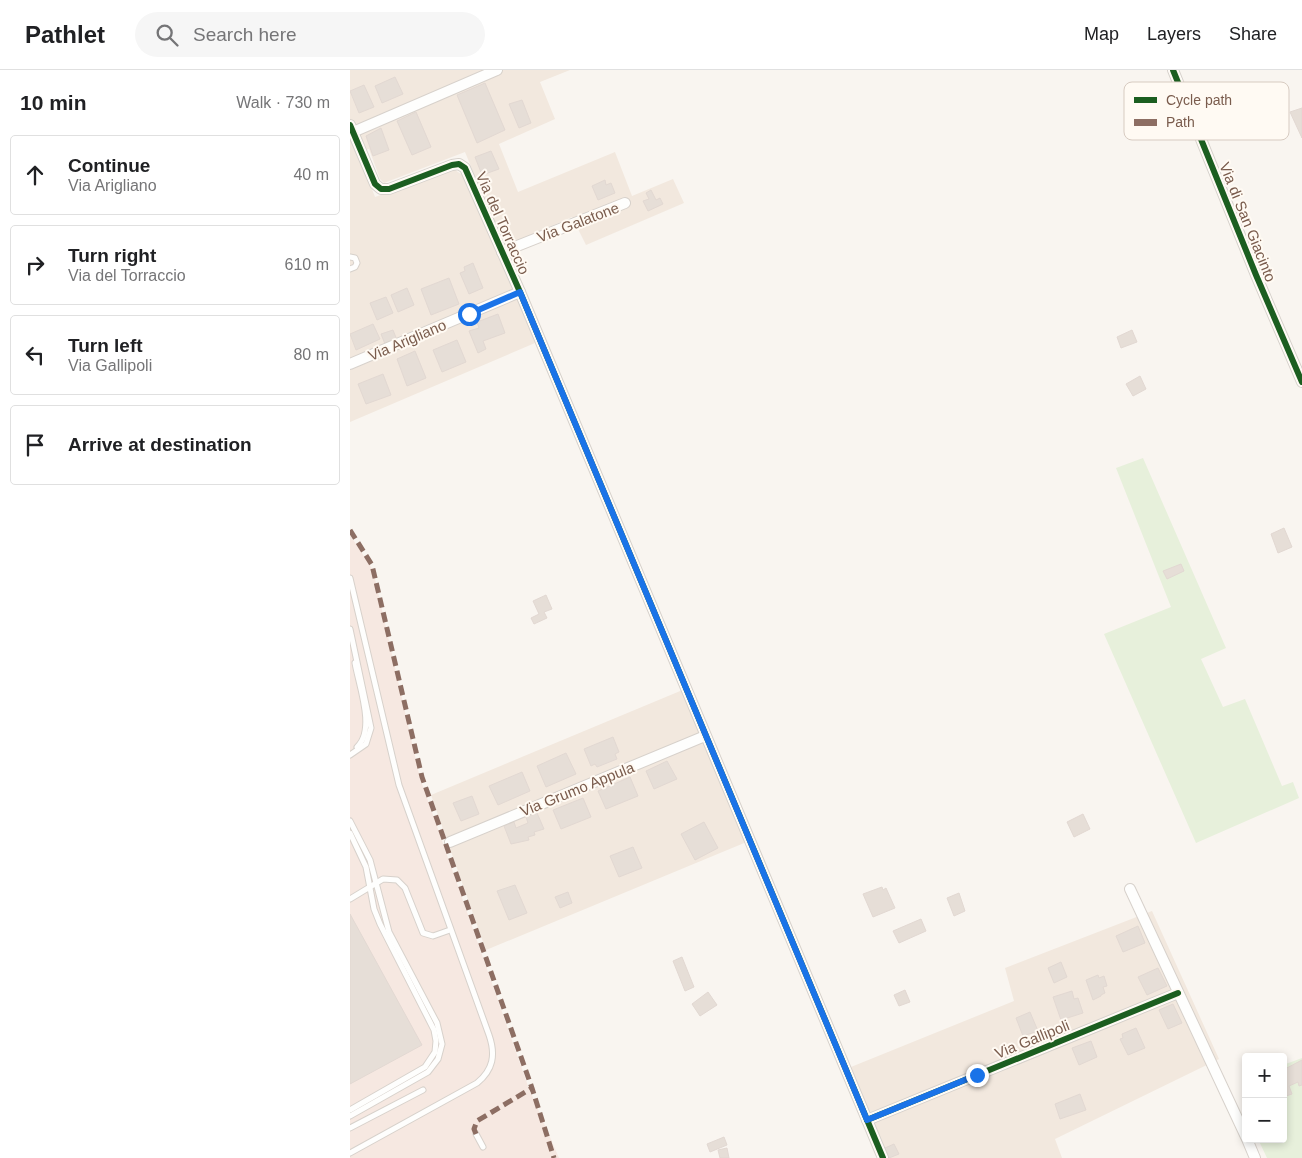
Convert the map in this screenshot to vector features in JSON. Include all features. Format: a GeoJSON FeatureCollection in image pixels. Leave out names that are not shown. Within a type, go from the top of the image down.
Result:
{"type":"FeatureCollection","features":[{"type":"Feature","properties":{"kind":"street"},"geometry":{"type":"LineString","coordinates":[[352,128],[497,70]]}},
{"type":"Feature","properties":{"kind":"street","name":"Via di San Giacinto"},"geometry":{"type":"LineString","coordinates":[[1173,70],[1178,82]]}},
{"type":"Feature","properties":{"kind":"street","name":"Via del Torraccio"},"geometry":{"type":"LineString","coordinates":[[352,128],[375,184],[381,189],[389,189],[452,165],[465,168],[520,292],[883,1158]]}},
{"type":"Feature","properties":{"kind":"street","name":"Via di San Giacinto"},"geometry":{"type":"LineString","coordinates":[[1201,140],[1302,382]]}},
{"type":"Feature","properties":{"kind":"street","name":"Via Galatone"},"geometry":{"type":"LineString","coordinates":[[502,252],[625,204]]}},
{"type":"Feature","properties":{"kind":"street","name":"Via Arigliano"},"geometry":{"type":"LineString","coordinates":[[350,364],[520,292]]}},
{"type":"Feature","properties":{"kind":"street","name":"Via Grumo Appula"},"geometry":{"type":"LineString","coordinates":[[450,842],[705,736]]}},
{"type":"Feature","properties":{"kind":"street"},"geometry":{"type":"LineString","coordinates":[[1130,889],[1242,1129]]}},
{"type":"Feature","properties":{"kind":"street","name":"Via Gallipoli"},"geometry":{"type":"LineString","coordinates":[[867,1120],[1178,993]]}},
{"type":"Feature","properties":{"kind":"street"},"geometry":{"type":"LineString","coordinates":[[1248,1143],[1255,1158]]}},
{"type":"Feature","properties":{"kind":"lane"},"geometry":{"type":"LineString","coordinates":[[350,257],[354,258],[357,263],[355,267],[350,268]]}},
{"type":"Feature","properties":{"kind":"lane"},"geometry":{"type":"LineString","coordinates":[[350,578],[397,779],[491,1040],[493,1052],[490,1068],[484,1077],[468,1088],[350,1153]]}},
{"type":"Feature","properties":{"kind":"lane"},"geometry":{"type":"LineString","coordinates":[[350,629],[371,728],[366,744],[350,753]]}},
{"type":"Feature","properties":{"kind":"lane"},"geometry":{"type":"LineString","coordinates":[[350,640],[367,729],[362,742],[350,753]]}},
{"type":"Feature","properties":{"kind":"lane"},"geometry":{"type":"LineString","coordinates":[[350,821],[366,851],[389,932],[436,1023],[442,1044],[438,1059],[428,1072],[350,1116]]}},
{"type":"Feature","properties":{"kind":"lane"},"geometry":{"type":"LineString","coordinates":[[350,833],[365,864],[380,924],[432,1026],[436,1043],[432,1059],[425,1067],[350,1110]]}},
{"type":"Feature","properties":{"kind":"lane"},"geometry":{"type":"LineString","coordinates":[[350,900],[383,879],[390,878],[403,885],[420,930],[424,934],[433,936],[450,930]]}},
{"type":"Feature","properties":{"kind":"lane"},"geometry":{"type":"LineString","coordinates":[[350,1128],[423,1090]]}},
{"type":"Feature","properties":{"kind":"lane"},"geometry":{"type":"LineString","coordinates":[[476,1134],[483,1147]]}},
{"type":"Feature","properties":{"kind":"shaded area"},"geometry":{"type":"Polygon","coordinates":[[[350,70],[570,70],[540,82],[555,119],[499,144],[518,192],[615,152],[632,196],[673,179],[684,203],[586,245],[572,217],[504,247],[465,152],[384,183],[380,179],[369,149],[358,153],[375,197],[449,171],[455,170],[464,176],[513,290],[350,360],[350,70]]]}},
{"type":"Feature","properties":{"kind":"shaded area"},"geometry":{"type":"Polygon","coordinates":[[[517,299],[535,343],[350,422],[350,370],[517,299]]]}},
{"type":"Feature","properties":{"kind":"shaded area"},"geometry":{"type":"Polygon","coordinates":[[[350,535],[373,570],[420,778],[528,1086],[559,1158],[350,1158],[350,535]]]}},
{"type":"Feature","properties":{"kind":"shaded area"},"geometry":{"type":"Polygon","coordinates":[[[685,689],[749,841],[486,950],[431,795],[685,689]]]}},
{"type":"Feature","properties":{"kind":"shaded area"},"geometry":{"type":"Polygon","coordinates":[[[1152,911],[1219,1059],[1055,1139],[1062,1158],[883,1158],[846,1069],[1014,1001],[1005,968],[1152,911]]]}},
{"type":"Feature","properties":{"kind":"green space"},"geometry":{"type":"Polygon","coordinates":[[[1143,458],[1226,648],[1201,659],[1223,707],[1245,699],[1282,786],[1293,782],[1299,798],[1196,843],[1104,634],[1171,607],[1116,468],[1143,458]]]}},
{"type":"Feature","properties":{"kind":"green space"},"geometry":{"type":"Polygon","coordinates":[[[1302,1058],[1302,1158],[1267,1158],[1260,1143],[1287,1143],[1287,1064],[1302,1058]]]}},
{"type":"Feature","properties":{"kind":"building"},"geometry":{"type":"Polygon","coordinates":[[[395,77],[403,94],[382,103],[375,86],[395,77]]]}},
{"type":"Feature","properties":{"kind":"building"},"geometry":{"type":"Polygon","coordinates":[[[485,83],[505,130],[477,143],[457,95],[485,83]]]}},
{"type":"Feature","properties":{"kind":"building"},"geometry":{"type":"Polygon","coordinates":[[[364,85],[374,107],[359,113],[350,91],[364,85]]]}},
{"type":"Feature","properties":{"kind":"building"},"geometry":{"type":"Polygon","coordinates":[[[522,100],[531,123],[519,128],[509,104],[522,100]]]}},
{"type":"Feature","properties":{"kind":"building"},"geometry":{"type":"Polygon","coordinates":[[[1302,108],[1302,138],[1290,112],[1302,108]]]}},
{"type":"Feature","properties":{"kind":"building"},"geometry":{"type":"Polygon","coordinates":[[[416,112],[431,147],[412,155],[397,121],[416,112]]]}},
{"type":"Feature","properties":{"kind":"building"},"geometry":{"type":"Polygon","coordinates":[[[381,128],[389,150],[373,156],[366,136],[381,128]]]}},
{"type":"Feature","properties":{"kind":"building"},"geometry":{"type":"Polygon","coordinates":[[[491,151],[499,169],[482,175],[475,157],[491,151]]]}},
{"type":"Feature","properties":{"kind":"building"},"geometry":{"type":"Polygon","coordinates":[[[605,180],[606,185],[611,183],[615,193],[598,200],[592,186],[605,180]]]}},
{"type":"Feature","properties":{"kind":"building"},"geometry":{"type":"Polygon","coordinates":[[[651,190],[656,200],[660,198],[663,204],[648,211],[643,201],[649,199],[646,193],[651,190]]]}},
{"type":"Feature","properties":{"kind":"building"},"geometry":{"type":"Polygon","coordinates":[[[473,263],[483,288],[469,294],[460,273],[465,271],[464,267],[473,263]]]}},
{"type":"Feature","properties":{"kind":"building"},"geometry":{"type":"Polygon","coordinates":[[[449,278],[459,304],[431,315],[421,289],[449,278]]]}},
{"type":"Feature","properties":{"kind":"building"},"geometry":{"type":"Polygon","coordinates":[[[407,288],[414,305],[398,312],[391,295],[407,288]]]}},
{"type":"Feature","properties":{"kind":"building"},"geometry":{"type":"Polygon","coordinates":[[[386,297],[393,313],[377,320],[370,303],[386,297]]]}},
{"type":"Feature","properties":{"kind":"building"},"geometry":{"type":"Polygon","coordinates":[[[498,314],[505,333],[483,341],[486,349],[478,353],[469,331],[479,328],[477,322],[498,314]]]}},
{"type":"Feature","properties":{"kind":"building"},"geometry":{"type":"Polygon","coordinates":[[[373,324],[380,339],[356,350],[350,334],[373,324]]]}},
{"type":"Feature","properties":{"kind":"building"},"geometry":{"type":"Polygon","coordinates":[[[393,330],[397,340],[385,344],[381,334],[393,330]]]}},
{"type":"Feature","properties":{"kind":"building"},"geometry":{"type":"Polygon","coordinates":[[[1132,330],[1137,342],[1121,348],[1117,337],[1132,330]]]}},
{"type":"Feature","properties":{"kind":"building"},"geometry":{"type":"Polygon","coordinates":[[[457,340],[466,362],[442,372],[433,350],[457,340]]]}},
{"type":"Feature","properties":{"kind":"building"},"geometry":{"type":"Polygon","coordinates":[[[415,351],[426,378],[407,386],[397,359],[415,351]]]}},
{"type":"Feature","properties":{"kind":"building"},"geometry":{"type":"Polygon","coordinates":[[[383,374],[391,395],[366,404],[358,384],[383,374]]]}},
{"type":"Feature","properties":{"kind":"building"},"geometry":{"type":"Polygon","coordinates":[[[1140,376],[1146,389],[1133,396],[1126,384],[1140,376]]]}},
{"type":"Feature","properties":{"kind":"building"},"geometry":{"type":"Polygon","coordinates":[[[1284,528],[1292,547],[1278,553],[1271,534],[1284,528]]]}},
{"type":"Feature","properties":{"kind":"building"},"geometry":{"type":"Polygon","coordinates":[[[1181,564],[1184,571],[1167,579],[1163,571],[1181,564]]]}},
{"type":"Feature","properties":{"kind":"building"},"geometry":{"type":"Polygon","coordinates":[[[546,595],[552,609],[544,612],[547,618],[534,624],[531,618],[539,614],[533,601],[546,595]]]}},
{"type":"Feature","properties":{"kind":"building"},"geometry":{"type":"Polygon","coordinates":[[[613,737],[619,752],[615,754],[617,759],[597,767],[595,764],[591,766],[584,749],[613,737]]]}},
{"type":"Feature","properties":{"kind":"building"},"geometry":{"type":"Polygon","coordinates":[[[566,753],[576,774],[546,787],[537,766],[566,753]]]}},
{"type":"Feature","properties":{"kind":"building"},"geometry":{"type":"Polygon","coordinates":[[[667,761],[677,779],[654,789],[646,771],[667,761]]]}},
{"type":"Feature","properties":{"kind":"building"},"geometry":{"type":"Polygon","coordinates":[[[522,772],[530,791],[498,805],[489,786],[522,772]]]}},
{"type":"Feature","properties":{"kind":"building"},"geometry":{"type":"Polygon","coordinates":[[[630,777],[638,796],[606,809],[598,791],[630,777]]]}},
{"type":"Feature","properties":{"kind":"building"},"geometry":{"type":"Polygon","coordinates":[[[472,796],[479,814],[461,821],[453,803],[472,796]]]}},
{"type":"Feature","properties":{"kind":"building"},"geometry":{"type":"Polygon","coordinates":[[[583,798],[591,817],[561,829],[553,810],[583,798]]]}},
{"type":"Feature","properties":{"kind":"building"},"geometry":{"type":"Polygon","coordinates":[[[537,813],[544,829],[534,832],[535,835],[528,837],[529,840],[511,844],[504,826],[514,822],[516,828],[528,823],[526,817],[537,813]]]}},
{"type":"Feature","properties":{"kind":"building"},"geometry":{"type":"Polygon","coordinates":[[[1083,814],[1090,829],[1074,837],[1067,822],[1083,814]]]}},
{"type":"Feature","properties":{"kind":"building"},"geometry":{"type":"Polygon","coordinates":[[[704,822],[718,848],[695,860],[681,834],[704,822]]]}},
{"type":"Feature","properties":{"kind":"building"},"geometry":{"type":"Polygon","coordinates":[[[633,847],[642,868],[619,877],[610,856],[633,847]]]}},
{"type":"Feature","properties":{"kind":"building"},"geometry":{"type":"Polygon","coordinates":[[[515,885],[527,913],[509,920],[497,891],[515,885]]]}},
{"type":"Feature","properties":{"kind":"building"},"geometry":{"type":"Polygon","coordinates":[[[882,887],[883,890],[886,888],[895,908],[873,917],[863,894],[882,887]]]}},
{"type":"Feature","properties":{"kind":"building"},"geometry":{"type":"Polygon","coordinates":[[[568,892],[572,903],[560,908],[555,897],[568,892]]]}},
{"type":"Feature","properties":{"kind":"building"},"geometry":{"type":"Polygon","coordinates":[[[959,893],[965,911],[954,916],[947,898],[959,893]]]}},
{"type":"Feature","properties":{"kind":"building"},"geometry":{"type":"Polygon","coordinates":[[[350,914],[422,1045],[350,1084],[350,914]]]}},
{"type":"Feature","properties":{"kind":"building"},"geometry":{"type":"Polygon","coordinates":[[[921,919],[926,931],[899,943],[893,931],[921,919]]]}},
{"type":"Feature","properties":{"kind":"building"},"geometry":{"type":"Polygon","coordinates":[[[1138,926],[1145,943],[1123,952],[1116,936],[1138,926]]]}},
{"type":"Feature","properties":{"kind":"building"},"geometry":{"type":"Polygon","coordinates":[[[682,957],[694,987],[685,991],[673,961],[682,957]]]}},
{"type":"Feature","properties":{"kind":"building"},"geometry":{"type":"Polygon","coordinates":[[[1061,962],[1067,977],[1054,983],[1048,968],[1061,962]]]}},
{"type":"Feature","properties":{"kind":"building"},"geometry":{"type":"Polygon","coordinates":[[[1158,968],[1167,986],[1147,995],[1138,977],[1158,968]]]}},
{"type":"Feature","properties":{"kind":"building"},"geometry":{"type":"Polygon","coordinates":[[[1098,975],[1099,978],[1104,976],[1107,986],[1103,987],[1105,993],[1093,1000],[1086,980],[1098,975]]]}},
{"type":"Feature","properties":{"kind":"building"},"geometry":{"type":"Polygon","coordinates":[[[905,990],[910,1002],[899,1006],[894,995],[905,990]]]}},
{"type":"Feature","properties":{"kind":"building"},"geometry":{"type":"Polygon","coordinates":[[[1072,991],[1074,999],[1078,998],[1083,1013],[1061,1020],[1053,997],[1072,991]]]}},
{"type":"Feature","properties":{"kind":"building"},"geometry":{"type":"Polygon","coordinates":[[[708,992],[717,1005],[700,1016],[692,1004],[708,992]]]}},
{"type":"Feature","properties":{"kind":"building"},"geometry":{"type":"Polygon","coordinates":[[[1173,1004],[1182,1023],[1168,1029],[1159,1010],[1173,1004]]]}},
{"type":"Feature","properties":{"kind":"building"},"geometry":{"type":"Polygon","coordinates":[[[1030,1012],[1038,1031],[1023,1036],[1016,1018],[1030,1012]]]}},
{"type":"Feature","properties":{"kind":"building"},"geometry":{"type":"Polygon","coordinates":[[[1136,1028],[1145,1048],[1128,1055],[1120,1039],[1123,1038],[1122,1034],[1136,1028]]]}},
{"type":"Feature","properties":{"kind":"building"},"geometry":{"type":"Polygon","coordinates":[[[1091,1041],[1097,1057],[1079,1065],[1072,1048],[1091,1041]]]}},
{"type":"Feature","properties":{"kind":"building"},"geometry":{"type":"Polygon","coordinates":[[[1302,1060],[1302,1085],[1299,1086],[1298,1082],[1289,1086],[1292,1094],[1287,1096],[1287,1068],[1302,1060]]]}},
{"type":"Feature","properties":{"kind":"building"},"geometry":{"type":"Polygon","coordinates":[[[1080,1094],[1086,1110],[1060,1119],[1055,1104],[1080,1094]]]}},
{"type":"Feature","properties":{"kind":"building"},"geometry":{"type":"Polygon","coordinates":[[[724,1137],[727,1145],[710,1152],[707,1144],[724,1137]]]}},
{"type":"Feature","properties":{"kind":"building"},"geometry":{"type":"Polygon","coordinates":[[[894,1144],[899,1154],[889,1158],[885,1148],[894,1144]]]}},
{"type":"Feature","properties":{"kind":"building"},"geometry":{"type":"Polygon","coordinates":[[[727,1148],[729,1158],[720,1158],[718,1150],[727,1148]]]}},
{"type":"Feature","properties":{"kind":"marked path"},"geometry":{"type":"LineString","coordinates":[[350,530],[372,565],[422,777],[532,1088],[554,1158]]}},
{"type":"Feature","properties":{"kind":"marked path"},"geometry":{"type":"LineString","coordinates":[[476,1134],[474,1129],[477,1121],[532,1088]]}},
{"type":"Feature","properties":{"kind":"cycle path"},"geometry":{"type":"LineString","coordinates":[[1173,70],[1178,82]]}},
{"type":"Feature","properties":{"kind":"cycle path"},"geometry":{"type":"LineString","coordinates":[[350,125],[375,184],[381,189],[389,189],[452,165],[459,164],[465,168],[520,292],[883,1158]]}},
{"type":"Feature","properties":{"kind":"cycle path"},"geometry":{"type":"LineString","coordinates":[[1201,140],[1302,382]]}},
{"type":"Feature","properties":{"kind":"cycle path"},"geometry":{"type":"LineString","coordinates":[[867,1120],[1178,993]]}},
{"type":"Feature","properties":{"kind":"route"},"geometry":{"type":"LineString","coordinates":[[469,314],[520,292],[867,1120],[977,1075]]}}]}
